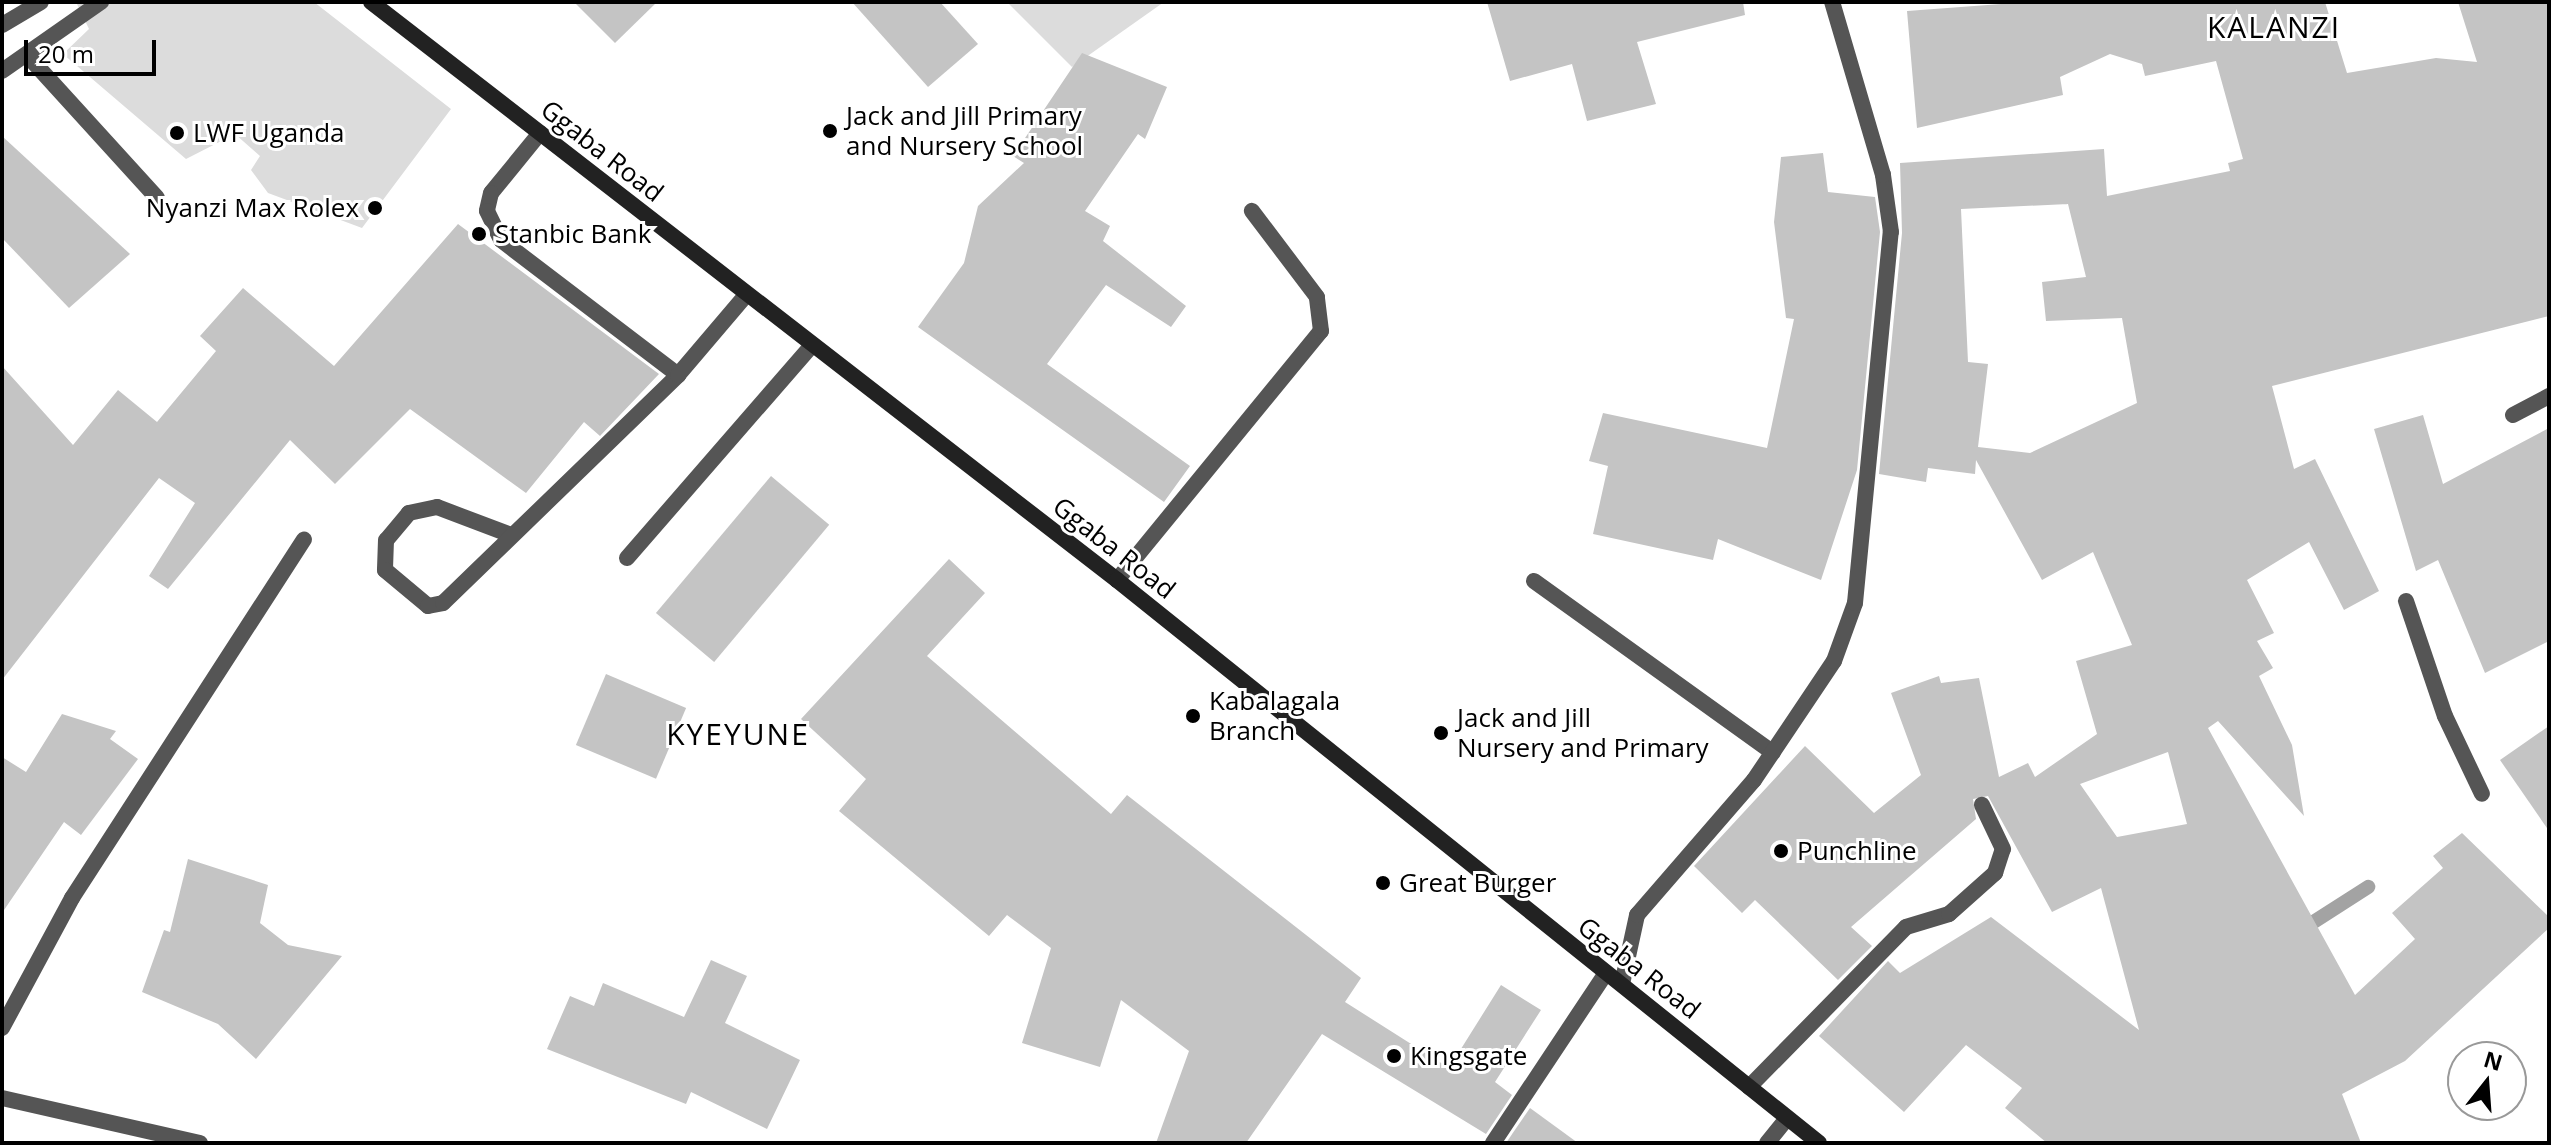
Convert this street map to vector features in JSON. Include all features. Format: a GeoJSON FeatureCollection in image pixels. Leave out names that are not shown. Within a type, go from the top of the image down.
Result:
{"type":"FeatureCollection","features":[{"type":"Feature","properties":{"kind":"main road","name":"Ggaba Road"},"geometry":{"type":"LineString","coordinates":[[371,2],[1117,580],[1819,1143]]}},
{"type":"Feature","properties":{"kind":"street"},"geometry":{"type":"LineString","coordinates":[[2,25],[41,2]]}},
{"type":"Feature","properties":{"kind":"street"},"geometry":{"type":"LineString","coordinates":[[2,71],[101,2]]}},
{"type":"Feature","properties":{"kind":"street"},"geometry":{"type":"LineString","coordinates":[[1622,984],[1637,915],[1650,895],[1773,753],[1834,661],[1855,603],[1890,247],[1883,175],[1832,2]]}},
{"type":"Feature","properties":{"kind":"street"},"geometry":{"type":"LineString","coordinates":[[27,55],[157,198]]}},
{"type":"Feature","properties":{"kind":"street"},"geometry":{"type":"LineString","coordinates":[[540,133],[491,193],[487,211],[501,240],[678,375]]}},
{"type":"Feature","properties":{"kind":"street"},"geometry":{"type":"LineString","coordinates":[[1117,580],[1321,331],[1317,297],[1252,211]]}},
{"type":"Feature","properties":{"kind":"street"},"geometry":{"type":"LineString","coordinates":[[511,535],[437,507],[409,513],[386,540],[385,570],[435,606],[511,535],[678,375],[747,294]]}},
{"type":"Feature","properties":{"kind":"street"},"geometry":{"type":"LineString","coordinates":[[627,558],[812,345]]}},
{"type":"Feature","properties":{"kind":"street"},"geometry":{"type":"LineString","coordinates":[[2513,415],[2549,396]]}},
{"type":"Feature","properties":{"kind":"street"},"geometry":{"type":"LineString","coordinates":[[2,1028],[72,898],[304,539]]}},
{"type":"Feature","properties":{"kind":"street"},"geometry":{"type":"LineString","coordinates":[[1534,581],[1773,753]]}},
{"type":"Feature","properties":{"kind":"street"},"geometry":{"type":"LineString","coordinates":[[2406,601],[2445,716],[2482,794]]}},
{"type":"Feature","properties":{"kind":"street"},"geometry":{"type":"LineString","coordinates":[[1749,1087],[1906,927],[1949,914],[1995,873],[2003,849],[1982,805]]}},
{"type":"Feature","properties":{"kind":"street"},"geometry":{"type":"LineString","coordinates":[[1493,1143],[1606,973]]}},
{"type":"Feature","properties":{"kind":"street"},"geometry":{"type":"LineString","coordinates":[[2,1098],[200,1143]]}},
{"type":"Feature","properties":{"kind":"street"},"geometry":{"type":"LineString","coordinates":[[1767,1143],[1787,1118]]}},
{"type":"Feature","properties":{"kind":"shaded area"},"geometry":{"type":"Polygon","coordinates":[[[76,2],[314,2],[451,109],[362,228],[268,193],[251,170],[260,156],[235,134],[186,159],[63,54],[89,29],[76,2]]]}},
{"type":"Feature","properties":{"kind":"shaded area"},"geometry":{"type":"Polygon","coordinates":[[[1007,2],[1164,2],[1072,67],[1007,2]]]}},
{"type":"Feature","properties":{"kind":"building"},"geometry":{"type":"Polygon","coordinates":[[[574,2],[657,2],[615,43],[574,2]]]}},
{"type":"Feature","properties":{"kind":"building"},"geometry":{"type":"Polygon","coordinates":[[[852,2],[940,2],[978,44],[928,87],[852,2]]]}},
{"type":"Feature","properties":{"kind":"building"},"geometry":{"type":"Polygon","coordinates":[[[1487,2],[1743,2],[1745,15],[1637,42],[1656,104],[1587,121],[1572,64],[1510,81],[1487,2]]]}},
{"type":"Feature","properties":{"kind":"building"},"geometry":{"type":"Polygon","coordinates":[[[2028,2],[2325,2],[2347,73],[2436,58],[2477,62],[2458,2],[2549,2],[2549,316],[2272,386],[2294,469],[2315,459],[2379,591],[2344,610],[2309,542],[2247,580],[2274,633],[2257,641],[2273,668],[2259,676],[2292,745],[2304,816],[2218,721],[2208,728],[2355,995],[2415,939],[2392,913],[2443,868],[2433,856],[2462,833],[2549,917],[2549,928],[2405,1061],[2342,1094],[2361,1143],[2047,1143],[2005,1108],[2022,1088],[1966,1045],[1904,1112],[1819,1036],[1888,961],[1900,973],[1991,917],[2139,1030],[2101,888],[2052,912],[1988,796],[1973,799],[1976,819],[1851,927],[1872,946],[1838,980],[1755,900],[1742,913],[1694,866],[1805,746],[1874,813],[1921,775],[1891,693],[1939,676],[1941,683],[1979,678],[1999,777],[2028,763],[2035,777],[2097,734],[2076,661],[2132,645],[2093,552],[2042,580],[1976,460],[1975,474],[1928,468],[1926,482],[1879,474],[1902,233],[1900,163],[2104,149],[2107,196],[2230,171],[2228,163],[2243,159],[2216,61],[2145,76],[2142,64],[2110,54],[2060,77],[2063,95],[1917,128],[1907,11],[2028,2]],[[2068,204],[1961,209],[1968,362],[1988,364],[1978,447],[2030,453],[2137,403],[2122,318],[2046,321],[2042,282],[2086,277],[2068,204]],[[2168,752],[2080,784],[2117,837],[2187,824],[2168,752]]]}},
{"type":"Feature","properties":{"kind":"building"},"geometry":{"type":"Polygon","coordinates":[[[1082,53],[1167,87],[1145,139],[1138,134],[1085,211],[1110,226],[1103,241],[1186,306],[1171,327],[1106,285],[1047,364],[1190,466],[1164,502],[918,327],[964,263],[978,206],[1024,163],[1013,156],[1082,53]]]}},
{"type":"Feature","properties":{"kind":"building"},"geometry":{"type":"Polygon","coordinates":[[[2,136],[130,254],[69,308],[2,238],[2,136]]]}},
{"type":"Feature","properties":{"kind":"building"},"geometry":{"type":"Polygon","coordinates":[[[1823,153],[1828,192],[1875,197],[1880,232],[1857,470],[1821,580],[1718,539],[1713,560],[1593,534],[1608,466],[1589,461],[1603,413],[1767,448],[1794,319],[1786,318],[1774,222],[1781,157],[1823,153]]]}},
{"type":"Feature","properties":{"kind":"building"},"geometry":{"type":"Polygon","coordinates":[[[458,224],[659,374],[600,436],[584,422],[526,493],[410,409],[335,484],[290,440],[168,589],[149,576],[195,503],[159,478],[2,680],[2,366],[73,445],[118,390],[157,422],[216,351],[200,336],[243,288],[334,366],[458,224]]]}},
{"type":"Feature","properties":{"kind":"building"},"geometry":{"type":"Polygon","coordinates":[[[2423,415],[2443,484],[2549,428],[2549,641],[2485,673],[2438,560],[2416,571],[2374,429],[2423,415]]]}},
{"type":"Feature","properties":{"kind":"building"},"geometry":{"type":"Polygon","coordinates":[[[771,476],[829,525],[714,662],[656,613],[771,476]]]}},
{"type":"Feature","properties":{"kind":"building"},"geometry":{"type":"Polygon","coordinates":[[[949,559],[985,593],[927,656],[1111,814],[1127,795],[1361,978],[1345,1002],[1449,1068],[1501,985],[1541,1010],[1495,1082],[1512,1095],[1486,1134],[1322,1034],[1246,1143],[1156,1143],[1189,1051],[1121,1000],[1100,1067],[1022,1043],[1051,948],[1007,915],[989,936],[839,811],[866,779],[801,719],[949,559]]]}},
{"type":"Feature","properties":{"kind":"building"},"geometry":{"type":"Polygon","coordinates":[[[606,674],[686,708],[656,779],[576,745],[606,674]]]}},
{"type":"Feature","properties":{"kind":"building"},"geometry":{"type":"Polygon","coordinates":[[[62,714],[116,731],[110,739],[138,759],[81,835],[64,822],[2,913],[2,757],[26,772],[62,714]]]}},
{"type":"Feature","properties":{"kind":"building"},"geometry":{"type":"Polygon","coordinates":[[[2549,726],[2549,831],[2500,760],[2549,726]]]}},
{"type":"Feature","properties":{"kind":"building"},"geometry":{"type":"Polygon","coordinates":[[[188,859],[268,885],[260,923],[288,945],[342,956],[256,1059],[218,1024],[142,992],[164,930],[170,932],[188,859]]]}},
{"type":"Feature","properties":{"kind":"building"},"geometry":{"type":"Polygon","coordinates":[[[711,960],[747,976],[725,1023],[800,1060],[767,1129],[691,1092],[686,1104],[547,1049],[570,996],[594,1006],[603,983],[684,1017],[711,960]]]}},
{"type":"Feature","properties":{"kind":"building"},"geometry":{"type":"Polygon","coordinates":[[[1530,1108],[1578,1143],[1506,1143],[1530,1108]]]}},
{"type":"Feature","properties":{"kind":"waterway"},"geometry":{"type":"LineString","coordinates":[[2301,930],[2368,887]]}},
{"type":"Feature","properties":{"kind":"place","name":"Jack and Jill Primary and Nursery School"},"geometry":{"type":"Point","coordinates":[830,131]}},
{"type":"Feature","properties":{"kind":"place","name":"LWF Uganda"},"geometry":{"type":"Point","coordinates":[177,133]}},
{"type":"Feature","properties":{"kind":"place","name":"Nyanzi Max Rolex"},"geometry":{"type":"Point","coordinates":[375,208]}},
{"type":"Feature","properties":{"kind":"place","name":"Stanbic Bank"},"geometry":{"type":"Point","coordinates":[479,234]}},
{"type":"Feature","properties":{"kind":"place","name":"Kabalagala Branch"},"geometry":{"type":"Point","coordinates":[1193,716]}},
{"type":"Feature","properties":{"kind":"place","name":"Jack and Jill Nursery and Primary"},"geometry":{"type":"Point","coordinates":[1441,733]}},
{"type":"Feature","properties":{"kind":"place","name":"Punchline"},"geometry":{"type":"Point","coordinates":[1781,851]}},
{"type":"Feature","properties":{"kind":"place","name":"Great Burger"},"geometry":{"type":"Point","coordinates":[1383,883]}},
{"type":"Feature","properties":{"kind":"place","name":"Kingsgate"},"geometry":{"type":"Point","coordinates":[1394,1056]}},
{"type":"Feature","properties":{"kind":"district","name":"KALANZI"},"geometry":{"type":"Point","coordinates":[2274,27]}},
{"type":"Feature","properties":{"kind":"district","name":"KYEYUNE"},"geometry":{"type":"Point","coordinates":[738,734]}}]}
